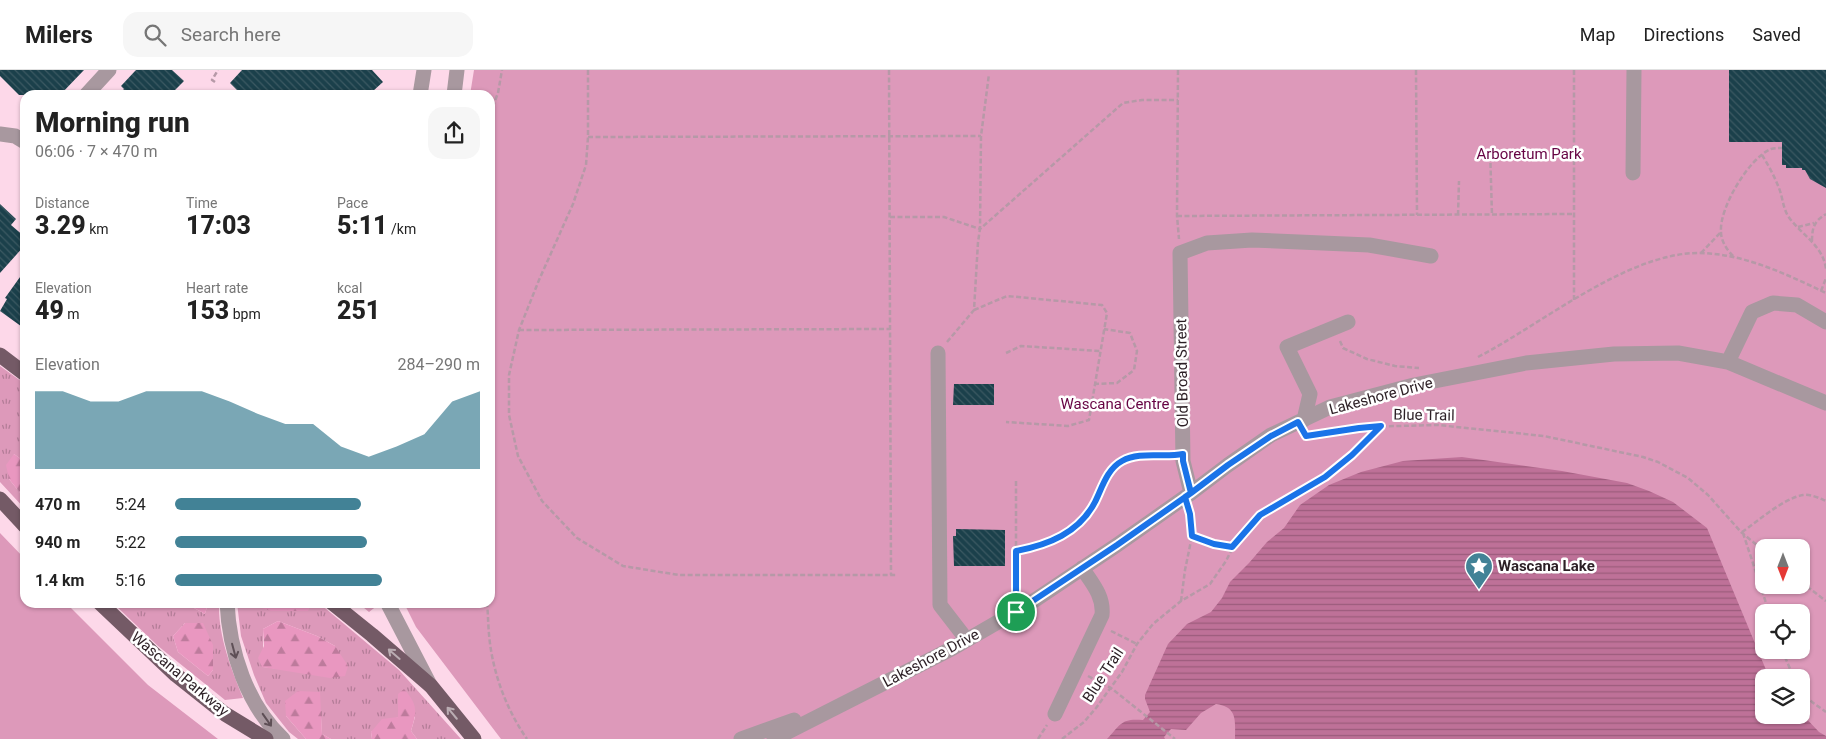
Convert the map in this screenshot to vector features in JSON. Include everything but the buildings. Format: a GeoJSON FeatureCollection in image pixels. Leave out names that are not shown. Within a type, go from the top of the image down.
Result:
{"type":"FeatureCollection","features":[{"type":"Feature","properties":{"kind":"main road"},"geometry":{"type":"LineString","coordinates":[[0,355],[20,370]]}},
{"type":"Feature","properties":{"kind":"main road"},"geometry":{"type":"LineString","coordinates":[[0,499],[20,521]]}},
{"type":"Feature","properties":{"kind":"main road","name":"Wascana Parkway"},"geometry":{"type":"LineString","coordinates":[[105,608],[176,676],[225,714],[266,739]]}},
{"type":"Feature","properties":{"kind":"main road"},"geometry":{"type":"LineString","coordinates":[[339,608],[372,634],[430,686],[474,739]]}},
{"type":"Feature","properties":{"kind":"street"},"geometry":{"type":"LineString","coordinates":[[91,90],[109,70]]}},
{"type":"Feature","properties":{"kind":"street"},"geometry":{"type":"LineString","coordinates":[[421,90],[424,70]]}},
{"type":"Feature","properties":{"kind":"street"},"geometry":{"type":"LineString","coordinates":[[455,90],[457,70]]}},
{"type":"Feature","properties":{"kind":"street"},"geometry":{"type":"LineString","coordinates":[[1633,173],[1634,70]]}},
{"type":"Feature","properties":{"kind":"street"},"geometry":{"type":"LineString","coordinates":[[0,134],[15,136],[20,139]]}},
{"type":"Feature","properties":{"kind":"street"},"geometry":{"type":"LineString","coordinates":[[1180,253],[1207,242],[1252,240],[1369,245],[1431,256]]}},
{"type":"Feature","properties":{"kind":"street","name":"Old Broad Street"},"geometry":{"type":"LineString","coordinates":[[1180,253],[1183,461],[1188,495]]}},
{"type":"Feature","properties":{"kind":"street"},"geometry":{"type":"LineString","coordinates":[[1728,362],[1752,312],[1773,303],[1798,305],[1826,322]]}},
{"type":"Feature","properties":{"kind":"street"},"geometry":{"type":"LineString","coordinates":[[1301,421],[1310,394],[1287,348],[1348,322]]}},
{"type":"Feature","properties":{"kind":"street"},"geometry":{"type":"LineString","coordinates":[[938,353],[940,605],[966,640]]}},
{"type":"Feature","properties":{"kind":"street","name":"Lakeshore Drive"},"geometry":{"type":"LineString","coordinates":[[774,739],[966,640],[1016,612],[1271,436],[1330,407],[1414,385],[1526,362],[1614,354],[1678,353],[1728,362],[1826,403]]}},
{"type":"Feature","properties":{"kind":"street"},"geometry":{"type":"LineString","coordinates":[[1055,714],[1102,615],[1102,601],[1082,568]]}},
{"type":"Feature","properties":{"kind":"street"},"geometry":{"type":"LineString","coordinates":[[228,608],[233,647],[241,674],[253,700],[275,732],[283,739]]}},
{"type":"Feature","properties":{"kind":"street"},"geometry":{"type":"LineString","coordinates":[[389,608],[430,686]]}},
{"type":"Feature","properties":{"kind":"street","name":"Lakeshore Drive"},"geometry":{"type":"LineString","coordinates":[[741,739],[857,697]]}},
{"type":"Feature","properties":{"kind":"path"},"geometry":{"type":"LineString","coordinates":[[215,82],[212,80],[218,70]]}},
{"type":"Feature","properties":{"kind":"path"},"geometry":{"type":"LineString","coordinates":[[495,101],[502,70]]}},
{"type":"Feature","properties":{"kind":"path"},"geometry":{"type":"LineString","coordinates":[[588,70],[586,165],[574,204],[539,280],[520,330],[509,375],[509,415],[518,456],[542,501],[577,538],[623,566],[679,575],[896,575]]}},
{"type":"Feature","properties":{"kind":"path"},"geometry":{"type":"LineString","coordinates":[[889,70],[891,575]]}},
{"type":"Feature","properties":{"kind":"path"},"geometry":{"type":"LineString","coordinates":[[1178,70],[1177,216],[1180,253]]}},
{"type":"Feature","properties":{"kind":"path"},"geometry":{"type":"LineString","coordinates":[[1416,70],[1417,215]]}},
{"type":"Feature","properties":{"kind":"path"},"geometry":{"type":"LineString","coordinates":[[1574,70],[1574,300]]}},
{"type":"Feature","properties":{"kind":"path"},"geometry":{"type":"LineString","coordinates":[[974,310],[980,229],[981,136],[989,74]]}},
{"type":"Feature","properties":{"kind":"path"},"geometry":{"type":"LineString","coordinates":[[980,229],[1123,103],[1142,100],[1178,100]]}},
{"type":"Feature","properties":{"kind":"path"},"geometry":{"type":"LineString","coordinates":[[588,137],[981,136]]}},
{"type":"Feature","properties":{"kind":"path"},"geometry":{"type":"LineString","coordinates":[[1490,148],[1492,215]]}},
{"type":"Feature","properties":{"kind":"path"},"geometry":{"type":"LineString","coordinates":[[1701,253],[1720,233],[1725,207],[1736,186],[1769,150],[1782,148]]}},
{"type":"Feature","properties":{"kind":"path"},"geometry":{"type":"LineString","coordinates":[[1762,156],[1767,162],[1781,193],[1784,209],[1822,256],[1826,269]]}},
{"type":"Feature","properties":{"kind":"path"},"geometry":{"type":"LineString","coordinates":[[1458,215],[1459,181]]}},
{"type":"Feature","properties":{"kind":"path"},"geometry":{"type":"LineString","coordinates":[[1177,216],[1574,214]]}},
{"type":"Feature","properties":{"kind":"path"},"geometry":{"type":"LineString","coordinates":[[1798,227],[1814,223],[1826,214]]}},
{"type":"Feature","properties":{"kind":"path"},"geometry":{"type":"LineString","coordinates":[[890,217],[944,217],[980,229]]}},
{"type":"Feature","properties":{"kind":"path"},"geometry":{"type":"LineString","coordinates":[[1812,242],[1814,223]]}},
{"type":"Feature","properties":{"kind":"path"},"geometry":{"type":"LineString","coordinates":[[1720,233],[1727,249],[1734,258]]}},
{"type":"Feature","properties":{"kind":"path"},"geometry":{"type":"LineString","coordinates":[[1472,360],[1615,277],[1671,256],[1701,253],[1734,258],[1787,274],[1826,293]]}},
{"type":"Feature","properties":{"kind":"path"},"geometry":{"type":"LineString","coordinates":[[1821,291],[1826,278]]}},
{"type":"Feature","properties":{"kind":"path"},"geometry":{"type":"LineString","coordinates":[[938,353],[974,310],[1007,296],[1102,305],[1107,313],[1088,420],[1068,426],[1006,422]]}},
{"type":"Feature","properties":{"kind":"path"},"geometry":{"type":"LineString","coordinates":[[520,330],[890,329]]}},
{"type":"Feature","properties":{"kind":"path"},"geometry":{"type":"LineString","coordinates":[[1094,384],[1117,383],[1134,370],[1137,351],[1130,333],[1104,329]]}},
{"type":"Feature","properties":{"kind":"path"},"geometry":{"type":"LineString","coordinates":[[1333,329],[1343,348],[1388,365],[1422,368]]}},
{"type":"Feature","properties":{"kind":"path"},"geometry":{"type":"LineString","coordinates":[[1006,353],[1021,346],[1100,351]]}},
{"type":"Feature","properties":{"kind":"path"},"geometry":{"type":"LineString","coordinates":[[1301,421],[1306,436],[1381,426]]}},
{"type":"Feature","properties":{"kind":"path","name":"Blue Trail"},"geometry":{"type":"LineString","coordinates":[[1062,739],[1084,722],[1122,672],[1137,644],[1153,624],[1181,601],[1210,584],[1226,561],[1232,547],[1260,515],[1325,477],[1352,455],[1381,426],[1438,425],[1490,429],[1544,436],[1643,457],[1658,462],[1688,478],[1708,495],[1742,533],[1755,544]]}},
{"type":"Feature","properties":{"kind":"path"},"geometry":{"type":"LineString","coordinates":[[1016,551],[1053,542],[1080,522],[1094,504],[1114,468],[1121,462],[1131,457],[1169,457],[1183,454]]}},
{"type":"Feature","properties":{"kind":"path"},"geometry":{"type":"LineString","coordinates":[[1016,481],[1016,612]]}},
{"type":"Feature","properties":{"kind":"path"},"geometry":{"type":"LineString","coordinates":[[1181,601],[1192,536],[1188,495]]}},
{"type":"Feature","properties":{"kind":"path"},"geometry":{"type":"LineString","coordinates":[[1766,604],[1742,533],[1780,506],[1798,497],[1812,495],[1826,501]]}},
{"type":"Feature","properties":{"kind":"path"},"geometry":{"type":"LineString","coordinates":[[1192,536],[1214,544],[1232,547]]}},
{"type":"Feature","properties":{"kind":"path"},"geometry":{"type":"LineString","coordinates":[[1810,589],[1826,601]]}},
{"type":"Feature","properties":{"kind":"path"},"geometry":{"type":"LineString","coordinates":[[487,608],[492,654],[504,695],[527,739]]}},
{"type":"Feature","properties":{"kind":"path"},"geometry":{"type":"LineString","coordinates":[[1098,624],[1137,644]]}},
{"type":"Feature","properties":{"kind":"path"},"geometry":{"type":"LineString","coordinates":[[1076,669],[1110,688],[1175,739]]}},
{"type":"Feature","properties":{"kind":"path"},"geometry":{"type":"LineString","coordinates":[[1810,700],[1826,712]]}},
{"type":"Feature","properties":{"kind":"green space","name":"Wascana Centre"},"geometry":{"type":"Polygon","coordinates":[[[474,70],[1826,70],[1826,739],[501,739],[416,627],[406,608],[495,608],[495,90],[471,90],[474,70]]]}},
{"type":"Feature","properties":{"kind":"green space"},"geometry":{"type":"Polygon","coordinates":[[[0,366],[20,380],[20,458],[14,454],[9,479],[20,493],[20,504],[0,482],[0,366]]]}},
{"type":"Feature","properties":{"kind":"green space"},"geometry":{"type":"Polygon","coordinates":[[[14,454],[20,458],[20,493],[9,479],[6,465],[14,454]]]}},
{"type":"Feature","properties":{"kind":"green space"},"geometry":{"type":"Polygon","coordinates":[[[0,533],[20,554],[20,608],[71,608],[148,685],[218,739],[0,739],[0,533]]]}},
{"type":"Feature","properties":{"kind":"green space"},"geometry":{"type":"Polygon","coordinates":[[[118,608],[194,608],[205,614],[207,608],[219,608],[223,640],[243,698],[225,700],[158,646],[118,608]],[[185,623],[173,636],[178,652],[208,676],[213,670],[185,623]]]}},
{"type":"Feature","properties":{"kind":"green space"},"geometry":{"type":"Polygon","coordinates":[[[194,608],[207,608],[205,614],[194,608]]]}},
{"type":"Feature","properties":{"kind":"green space"},"geometry":{"type":"Polygon","coordinates":[[[238,608],[280,608],[307,611],[309,608],[325,608],[399,670],[461,739],[417,739],[411,731],[415,717],[399,707],[398,717],[371,732],[372,739],[331,739],[322,734],[321,717],[286,716],[306,739],[298,739],[289,732],[266,703],[241,636],[238,608]],[[278,621],[263,629],[263,667],[289,670],[335,646],[317,636],[278,621]]]}},
{"type":"Feature","properties":{"kind":"green space"},"geometry":{"type":"Polygon","coordinates":[[[262,608],[309,608],[308,611],[271,611],[262,608]]]}},
{"type":"Feature","properties":{"kind":"green space"},"geometry":{"type":"Polygon","coordinates":[[[364,608],[374,608],[369,612],[364,608]]]}},
{"type":"Feature","properties":{"kind":"green space"},"geometry":{"type":"Polygon","coordinates":[[[278,621],[317,636],[335,646],[348,666],[345,676],[330,678],[262,667],[258,658],[264,646],[263,629],[278,621]]]}},
{"type":"Feature","properties":{"kind":"green space"},"geometry":{"type":"Polygon","coordinates":[[[185,623],[203,623],[213,645],[213,670],[208,676],[178,652],[173,636],[185,623]]]}},
{"type":"Feature","properties":{"kind":"green space"},"geometry":{"type":"Polygon","coordinates":[[[404,689],[414,704],[415,713],[411,731],[417,739],[372,739],[371,732],[382,719],[398,717],[398,694],[404,689]]]}},
{"type":"Feature","properties":{"kind":"green space"},"geometry":{"type":"Polygon","coordinates":[[[298,691],[320,692],[322,734],[331,739],[306,739],[286,716],[285,701],[298,691]]]}},
{"type":"Feature","properties":{"kind":"shaded area","name":"Wascana Lake"},"geometry":{"type":"Polygon","coordinates":[[[1462,457],[1562,471],[1627,483],[1673,502],[1707,528],[1755,643],[1755,659],[1762,659],[1766,669],[1755,669],[1755,724],[1810,722],[1826,736],[1826,739],[1235,739],[1235,721],[1232,712],[1228,708],[1216,704],[1201,713],[1186,730],[1171,729],[1164,737],[1165,739],[1107,739],[1122,723],[1130,720],[1143,720],[1150,712],[1145,695],[1168,644],[1187,624],[1211,612],[1222,598],[1230,582],[1267,542],[1284,528],[1300,505],[1329,485],[1361,472],[1403,461],[1462,457]]]}},
{"type":"Feature","properties":{"kind":"place","name":"Wascana Lake"},"geometry":{"type":"Point","coordinates":[1479,590]}},
{"type":"Feature","properties":{"kind":"route"},"geometry":{"type":"LineString","coordinates":[[1016,612],[1016,551],[1053,542],[1080,522],[1094,504],[1105,481],[1121,462],[1131,457],[1169,457],[1183,454],[1191,493],[1185,497],[1190,514],[1192,536],[1214,544],[1232,547],[1260,515],[1325,477],[1352,455],[1381,426],[1306,436],[1298,422],[1271,436],[1228,465],[1191,493],[1117,545],[1016,612]]}},
{"type":"Feature","properties":{"kind":"park label","name":"Arboretum Park"},"geometry":{"type":"Point","coordinates":[1529,154]}}]}
